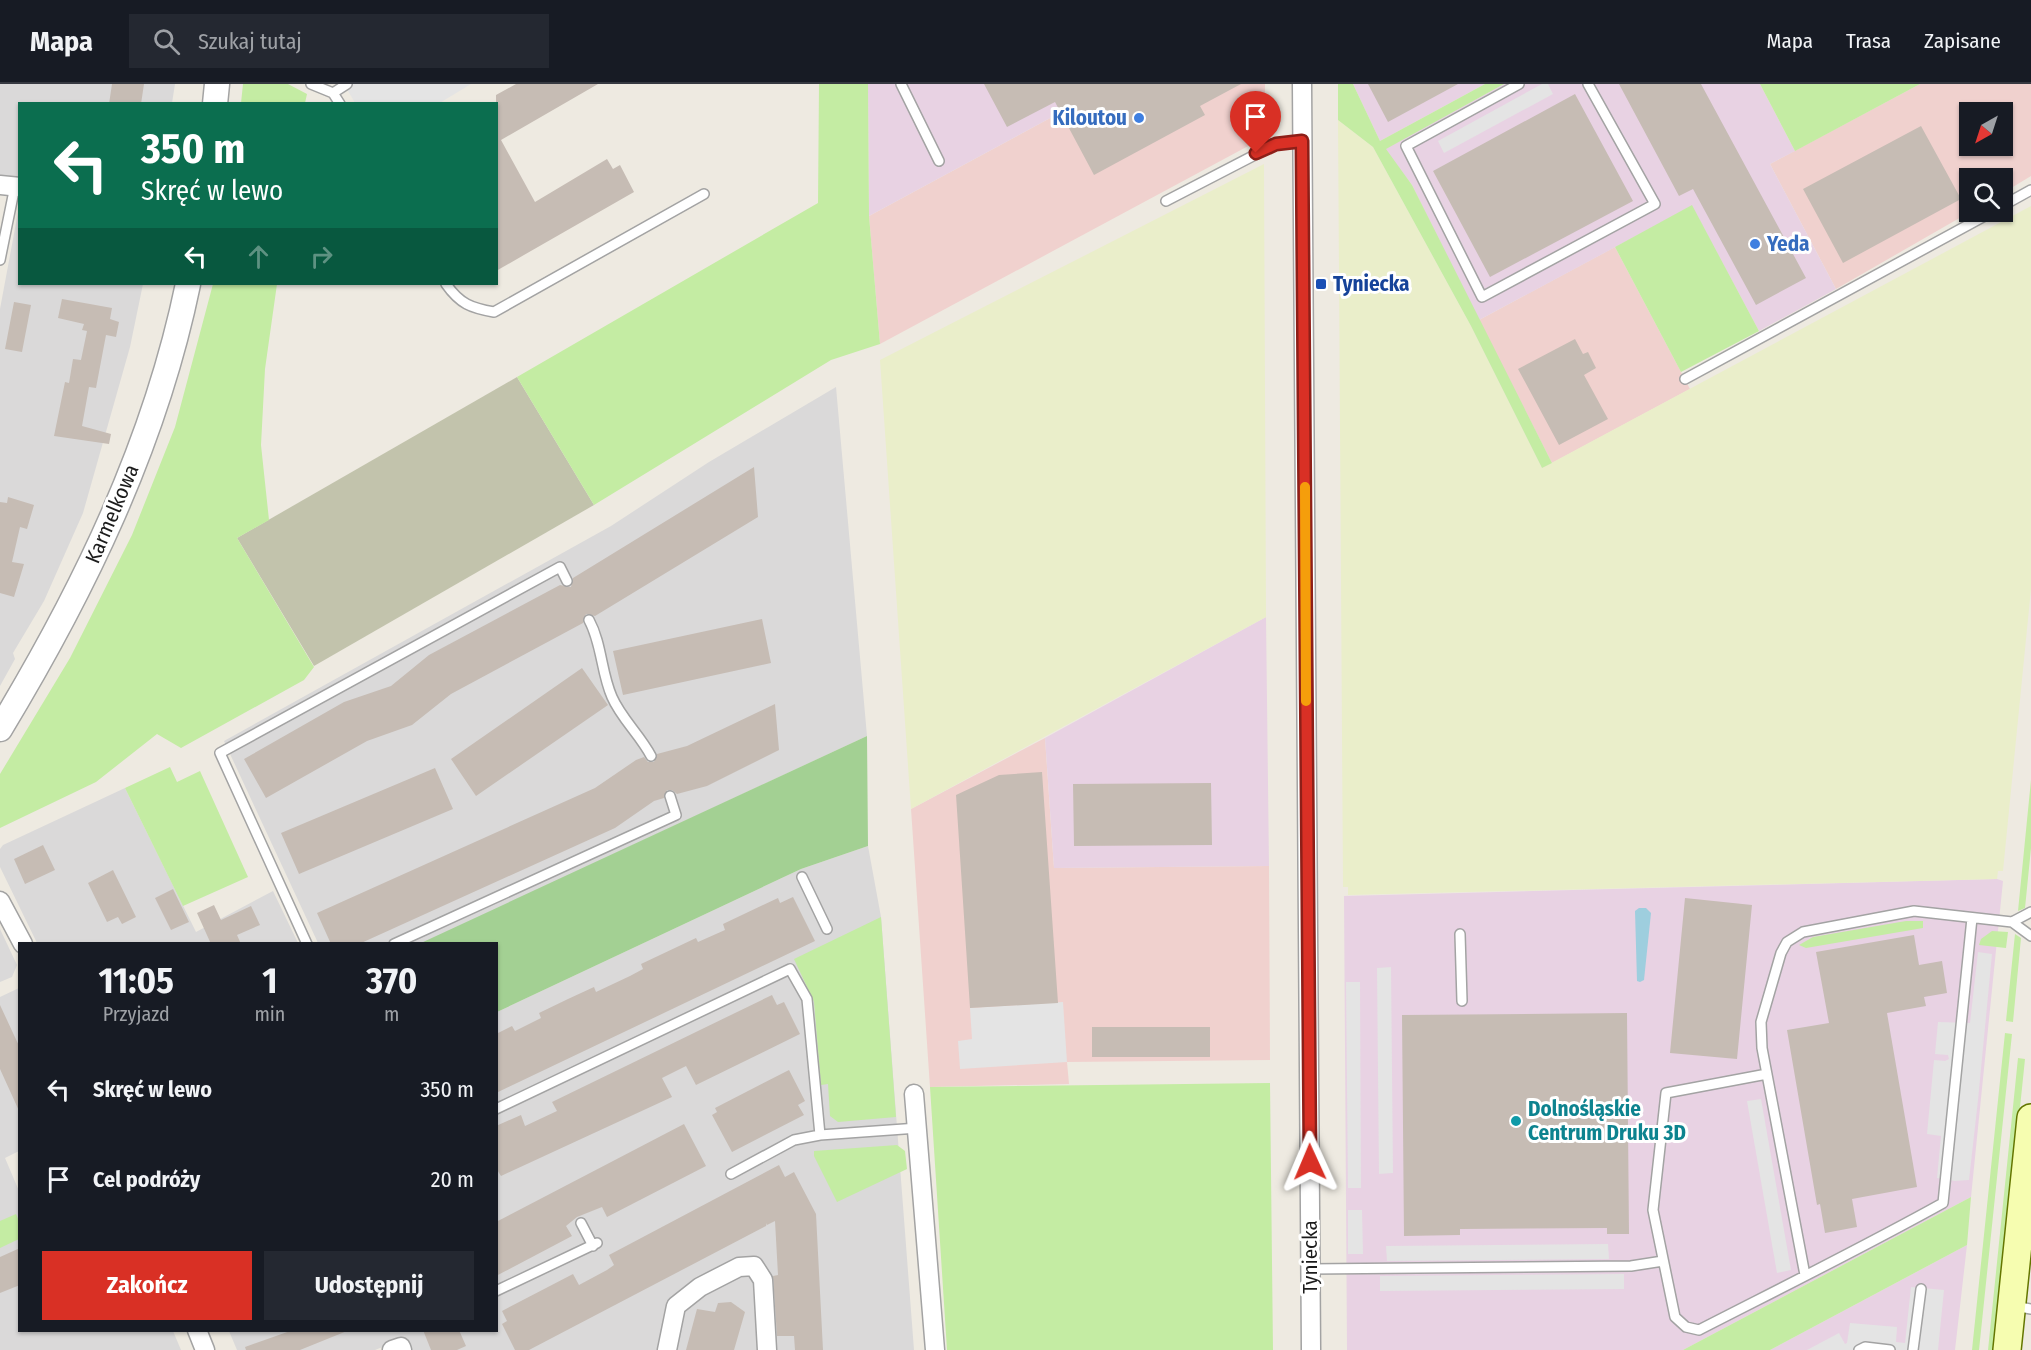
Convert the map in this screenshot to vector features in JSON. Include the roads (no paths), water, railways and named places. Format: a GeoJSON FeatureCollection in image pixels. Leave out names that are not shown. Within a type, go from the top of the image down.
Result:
{"type":"FeatureCollection","features":[{"type":"Feature","properties":{"kind":"main road"},"geometry":{"type":"LineString","coordinates":[[2007,1350],[2021,1307],[2031,1118]]}},
{"type":"Feature","properties":{"kind":"street"},"geometry":{"type":"LineString","coordinates":[[215,102],[218,84]]}},
{"type":"Feature","properties":{"kind":"street","name":"Tyniecka"},"geometry":{"type":"LineString","coordinates":[[1302,84],[1311,1350]]}},
{"type":"Feature","properties":{"kind":"street","name":"Karmelkowa"},"geometry":{"type":"LineString","coordinates":[[0,729],[57,632],[112,520],[166,375],[188,285]]}},
{"type":"Feature","properties":{"kind":"street"},"geometry":{"type":"LineString","coordinates":[[0,902],[22,942]]}},
{"type":"Feature","properties":{"kind":"street"},"geometry":{"type":"LineString","coordinates":[[914,1094],[935,1350]]}},
{"type":"Feature","properties":{"kind":"street"},"geometry":{"type":"LineString","coordinates":[[667,1350],[676,1306],[700,1287],[739,1267],[754,1266],[763,1280],[767,1350]]}},
{"type":"Feature","properties":{"kind":"street"},"geometry":{"type":"LineString","coordinates":[[198,1332],[205,1350]]}},
{"type":"Feature","properties":{"kind":"street"},"geometry":{"type":"LineString","coordinates":[[392,1350],[401,1347],[402,1350]]}},
{"type":"Feature","properties":{"kind":"lane"},"geometry":{"type":"LineString","coordinates":[[311,84],[333,93],[339,102]]}},
{"type":"Feature","properties":{"kind":"lane"},"geometry":{"type":"LineString","coordinates":[[333,93],[347,84]]}},
{"type":"Feature","properties":{"kind":"lane"},"geometry":{"type":"LineString","coordinates":[[901,84],[939,160]]}},
{"type":"Feature","properties":{"kind":"lane"},"geometry":{"type":"LineString","coordinates":[[1519,84],[1406,146],[1482,297],[1655,204],[1588,84]]}},
{"type":"Feature","properties":{"kind":"lane"},"geometry":{"type":"LineString","coordinates":[[1166,201],[1276,144],[1302,141]]}},
{"type":"Feature","properties":{"kind":"lane"},"geometry":{"type":"LineString","coordinates":[[0,260],[12,186]]}},
{"type":"Feature","properties":{"kind":"lane"},"geometry":{"type":"LineString","coordinates":[[2013,200],[2031,190]]}},
{"type":"Feature","properties":{"kind":"lane"},"geometry":{"type":"LineString","coordinates":[[447,285],[453,294],[470,308],[494,312],[704,194]]}},
{"type":"Feature","properties":{"kind":"lane"},"geometry":{"type":"LineString","coordinates":[[1685,379],[1974,222]]}},
{"type":"Feature","properties":{"kind":"lane"},"geometry":{"type":"LineString","coordinates":[[306,942],[220,753],[560,567],[567,581]]}},
{"type":"Feature","properties":{"kind":"lane"},"geometry":{"type":"LineString","coordinates":[[589,620],[598,642],[612,698],[641,737],[651,756]]}},
{"type":"Feature","properties":{"kind":"lane"},"geometry":{"type":"LineString","coordinates":[[398,942],[676,815],[670,796]]}},
{"type":"Feature","properties":{"kind":"lane"},"geometry":{"type":"LineString","coordinates":[[802,877],[827,929]]}},
{"type":"Feature","properties":{"kind":"lane"},"geometry":{"type":"LineString","coordinates":[[1805,1275],[1767,1074],[1761,1022],[1781,953],[1787,942],[1803,932],[1914,911],[2013,922],[2031,936]]}},
{"type":"Feature","properties":{"kind":"lane"},"geometry":{"type":"LineString","coordinates":[[2013,922],[2031,912]]}},
{"type":"Feature","properties":{"kind":"lane"},"geometry":{"type":"LineString","coordinates":[[1767,1074],[1666,1093],[1653,1210],[1675,1317],[1686,1327],[1699,1330],[1805,1275],[1836,1263],[1943,1203],[1972,918]]}},
{"type":"Feature","properties":{"kind":"lane"},"geometry":{"type":"LineString","coordinates":[[1460,934],[1462,1001]]}},
{"type":"Feature","properties":{"kind":"lane"},"geometry":{"type":"LineString","coordinates":[[498,1108],[790,969],[807,999],[820,1135]]}},
{"type":"Feature","properties":{"kind":"lane"},"geometry":{"type":"LineString","coordinates":[[731,1174],[794,1140],[820,1135],[918,1128]]}},
{"type":"Feature","properties":{"kind":"lane"},"geometry":{"type":"LineString","coordinates":[[498,1290],[595,1245],[581,1223]]}},
{"type":"Feature","properties":{"kind":"lane"},"geometry":{"type":"LineString","coordinates":[[1311,1269],[1631,1266],[1663,1261]]}},
{"type":"Feature","properties":{"kind":"lane"},"geometry":{"type":"LineString","coordinates":[[1913,1350],[1921,1289]]}},
{"type":"Feature","properties":{"kind":"lane"},"geometry":{"type":"LineString","coordinates":[[1859,1350],[1865,1347],[1890,1350]]}},
{"type":"Feature","properties":{"kind":"water"},"geometry":{"type":"Polygon","coordinates":[[[1639,908],[1646,908],[1651,913],[1644,980],[1640,982],[1637,981],[1635,911],[1639,908]]]}},
{"type":"Feature","properties":{"kind":"place","name":"Kiloutou"},"geometry":{"type":"Point","coordinates":[1139,118]}},
{"type":"Feature","properties":{"kind":"place","name":"Yeda"},"geometry":{"type":"Point","coordinates":[1755,244]}},
{"type":"Feature","properties":{"kind":"place","name":"Tyniecka"},"geometry":{"type":"Point","coordinates":[1321,284]}},
{"type":"Feature","properties":{"kind":"place","name":"Dolnośląskie Centrum Druku 3D"},"geometry":{"type":"Point","coordinates":[1516,1121]}}]}
